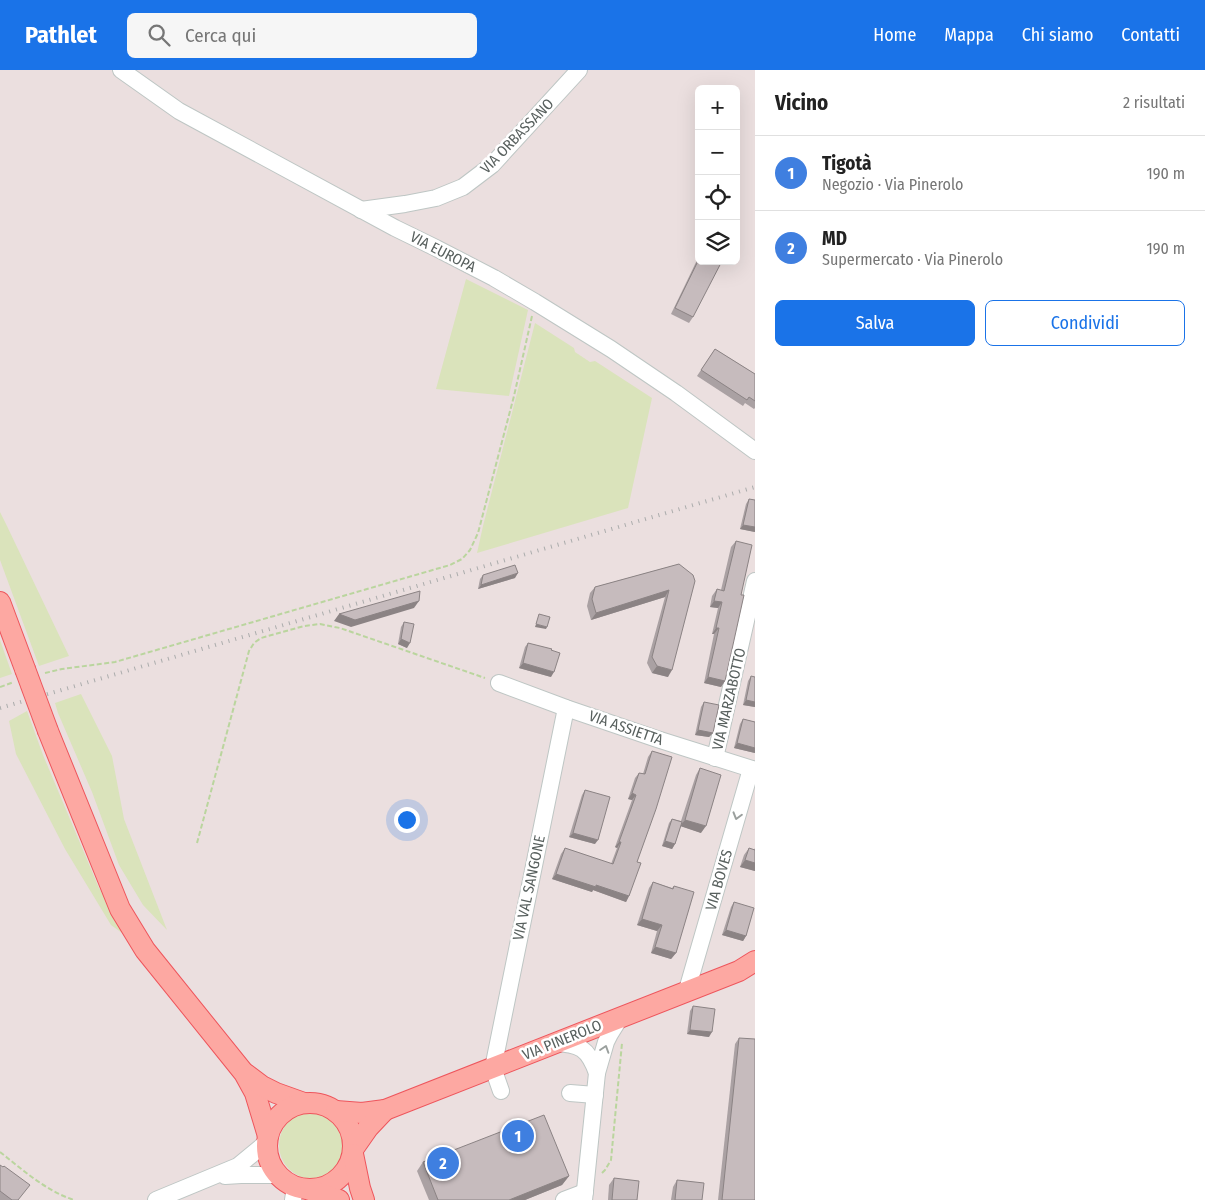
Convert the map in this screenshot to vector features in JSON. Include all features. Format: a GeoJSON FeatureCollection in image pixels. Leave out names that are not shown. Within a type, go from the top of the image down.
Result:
{"type":"FeatureCollection","features":[{"type":"Feature","properties":{"kind":"main road"},"geometry":{"type":"LineString","coordinates":[[0,602],[29,674],[48,731],[120,908],[145,950],[244,1072],[255,1093],[267,1139],[267,1154],[271,1166],[278,1175],[299,1192],[339,1200]]}},
{"type":"Feature","properties":{"kind":"main road","name":"VIA PINEROLO"},"geometry":{"type":"LineString","coordinates":[[336,1111],[362,1113],[385,1110],[687,990],[750,967]]}},
{"type":"Feature","properties":{"kind":"main road"},"geometry":{"type":"LineString","coordinates":[[244,1072],[276,1094],[304,1102],[316,1102],[326,1105],[336,1111],[346,1121],[352,1134],[360,1188],[364,1200]]}},
{"type":"Feature","properties":{"kind":"main road"},"geometry":{"type":"LineString","coordinates":[[267,1139],[272,1124],[281,1113],[292,1106],[304,1102]]}},
{"type":"Feature","properties":{"kind":"main road","name":"VIA PINEROLO"},"geometry":{"type":"LineString","coordinates":[[354,1151],[368,1128],[385,1110]]}},
{"type":"Feature","properties":{"kind":"main road"},"geometry":{"type":"LineString","coordinates":[[299,1192],[324,1187],[338,1180],[348,1168],[354,1151]]}},
{"type":"Feature","properties":{"kind":"street","name":"VIA EUROPA"},"geometry":{"type":"LineString","coordinates":[[122,70],[178,111],[535,302],[583,331],[676,393],[755,451]]}},
{"type":"Feature","properties":{"kind":"street","name":"VIA ORBASSANO"},"geometry":{"type":"LineString","coordinates":[[361,210],[428,199],[463,187],[492,165],[579,70]]}},
{"type":"Feature","properties":{"kind":"street","name":"VIA MARZABOTTO"},"geometry":{"type":"LineString","coordinates":[[716,758],[755,580]]}},
{"type":"Feature","properties":{"kind":"street","name":"VIA ASSIETTA"},"geometry":{"type":"LineString","coordinates":[[499,683],[566,708],[753,770]]}},
{"type":"Feature","properties":{"kind":"street","name":"VIA VAL SANGONE"},"geometry":{"type":"LineString","coordinates":[[493,1068],[566,708]]}},
{"type":"Feature","properties":{"kind":"street","name":"VIA BOVES"},"geometry":{"type":"LineString","coordinates":[[687,990],[753,770]]}},
{"type":"Feature","properties":{"kind":"street"},"geometry":{"type":"LineString","coordinates":[[564,1200],[584,1196],[597,1073],[606,1042],[620,1018]]}},
{"type":"Feature","properties":{"kind":"street"},"geometry":{"type":"LineString","coordinates":[[554,1043],[569,1044],[580,1048],[591,1058],[597,1073]]}},
{"type":"Feature","properties":{"kind":"street"},"geometry":{"type":"LineString","coordinates":[[493,1068],[501,1091]]}},
{"type":"Feature","properties":{"kind":"street"},"geometry":{"type":"LineString","coordinates":[[570,1093],[595,1095]]}},
{"type":"Feature","properties":{"kind":"street"},"geometry":{"type":"LineString","coordinates":[[156,1200],[238,1166],[267,1139]]}},
{"type":"Feature","properties":{"kind":"street"},"geometry":{"type":"LineString","coordinates":[[215,1177],[278,1175]]}},
{"type":"Feature","properties":{"kind":"path"},"geometry":{"type":"LineString","coordinates":[[0,687],[29,674],[115,662],[462,560],[470,550],[478,533],[514,396],[535,302]]}},
{"type":"Feature","properties":{"kind":"path"},"geometry":{"type":"LineString","coordinates":[[197,843],[249,652],[254,643],[261,638],[304,626],[320,624],[340,628],[499,683]]}},
{"type":"Feature","properties":{"kind":"path"},"geometry":{"type":"LineString","coordinates":[[600,1175],[611,1160],[622,1037]]}},
{"type":"Feature","properties":{"kind":"path"},"geometry":{"type":"LineString","coordinates":[[0,1152],[43,1185],[74,1200]]}},
{"type":"Feature","properties":{"kind":"green space"},"geometry":{"type":"Polygon","coordinates":[[[466,279],[528,310],[509,396],[436,389],[466,279]]]}},
{"type":"Feature","properties":{"kind":"green space"},"geometry":{"type":"Polygon","coordinates":[[[535,323],[574,348],[575,352],[590,362],[595,361],[652,398],[628,508],[477,553],[483,526],[535,323]]]}},
{"type":"Feature","properties":{"kind":"green space"},"geometry":{"type":"Polygon","coordinates":[[[0,512],[69,656],[39,666],[0,560],[0,512]]]}},
{"type":"Feature","properties":{"kind":"green space"},"geometry":{"type":"Polygon","coordinates":[[[0,640],[12,674],[0,678],[0,640]]]}},
{"type":"Feature","properties":{"kind":"green space"},"geometry":{"type":"Polygon","coordinates":[[[81,694],[112,756],[124,819],[167,930],[143,905],[119,865],[92,792],[58,713],[55,703],[81,694]]]}},
{"type":"Feature","properties":{"kind":"green space"},"geometry":{"type":"Polygon","coordinates":[[[27,711],[43,755],[99,888],[129,938],[111,925],[65,849],[16,754],[9,721],[27,711]]]}},
{"type":"Feature","properties":{"kind":"green space"},"geometry":{"type":"Polygon","coordinates":[[[313,1111],[326,1114],[337,1121],[344,1132],[347,1145],[344,1158],[337,1169],[326,1176],[313,1179],[300,1176],[289,1169],[282,1158],[279,1145],[282,1132],[289,1121],[300,1114],[313,1111]]]}},
{"type":"Feature","properties":{"kind":"building"},"geometry":{"type":"Polygon","coordinates":[[[696,265],[720,265],[693,317],[675,308],[696,265]]]}},
{"type":"Feature","properties":{"kind":"building"},"geometry":{"type":"Polygon","coordinates":[[[715,349],[755,374],[755,401],[749,397],[747,400],[701,370],[715,349]]]}},
{"type":"Feature","properties":{"kind":"building"},"geometry":{"type":"Polygon","coordinates":[[[749,499],[755,500],[755,527],[743,525],[749,499]]]}},
{"type":"Feature","properties":{"kind":"building"},"geometry":{"type":"Polygon","coordinates":[[[736,541],[752,545],[741,595],[744,595],[725,681],[708,677],[719,628],[716,628],[722,602],[714,601],[717,589],[724,591],[736,541]]]}},
{"type":"Feature","properties":{"kind":"building"},"geometry":{"type":"Polygon","coordinates":[[[679,564],[693,575],[695,581],[672,670],[657,666],[652,657],[669,590],[596,613],[592,599],[595,587],[679,564]]]}},
{"type":"Feature","properties":{"kind":"building"},"geometry":{"type":"Polygon","coordinates":[[[515,565],[518,573],[481,585],[483,575],[515,565]]]}},
{"type":"Feature","properties":{"kind":"building"},"geometry":{"type":"Polygon","coordinates":[[[420,591],[419,601],[355,620],[339,614],[420,591]]]}},
{"type":"Feature","properties":{"kind":"building"},"geometry":{"type":"Polygon","coordinates":[[[539,614],[550,617],[547,627],[536,624],[539,614]]]}},
{"type":"Feature","properties":{"kind":"building"},"geometry":{"type":"Polygon","coordinates":[[[404,622],[414,624],[410,643],[401,639],[404,622]]]}},
{"type":"Feature","properties":{"kind":"building"},"geometry":{"type":"Polygon","coordinates":[[[528,643],[560,653],[554,672],[523,663],[528,643]]]}},
{"type":"Feature","properties":{"kind":"building"},"geometry":{"type":"Polygon","coordinates":[[[751,676],[755,677],[755,702],[746,700],[751,676]]]}},
{"type":"Feature","properties":{"kind":"building"},"geometry":{"type":"Polygon","coordinates":[[[704,702],[719,705],[713,733],[698,730],[704,702]]]}},
{"type":"Feature","properties":{"kind":"building"},"geometry":{"type":"Polygon","coordinates":[[[743,719],[755,722],[755,748],[737,743],[743,719]]]}},
{"type":"Feature","properties":{"kind":"building"},"geometry":{"type":"Polygon","coordinates":[[[652,751],[672,757],[637,862],[641,863],[629,896],[556,874],[565,848],[613,864],[636,795],[632,793],[639,773],[645,774],[652,751]]]}},
{"type":"Feature","properties":{"kind":"building"},"geometry":{"type":"Polygon","coordinates":[[[700,768],[721,775],[706,826],[685,820],[700,768]]]}},
{"type":"Feature","properties":{"kind":"building"},"geometry":{"type":"Polygon","coordinates":[[[585,790],[610,797],[598,840],[573,833],[585,790]]]}},
{"type":"Feature","properties":{"kind":"building"},"geometry":{"type":"Polygon","coordinates":[[[672,819],[682,822],[675,844],[665,841],[672,819]]]}},
{"type":"Feature","properties":{"kind":"building"},"geometry":{"type":"Polygon","coordinates":[[[749,848],[755,850],[755,863],[745,860],[749,848]]]}},
{"type":"Feature","properties":{"kind":"building"},"geometry":{"type":"Polygon","coordinates":[[[653,882],[673,889],[674,886],[694,892],[676,953],[655,947],[662,925],[642,919],[653,882]]]}},
{"type":"Feature","properties":{"kind":"building"},"geometry":{"type":"Polygon","coordinates":[[[734,902],[754,908],[746,936],[726,930],[734,902]]]}},
{"type":"Feature","properties":{"kind":"building"},"geometry":{"type":"Polygon","coordinates":[[[693,1006],[715,1009],[712,1032],[690,1030],[693,1006]]]}},
{"type":"Feature","properties":{"kind":"building"},"geometry":{"type":"Polygon","coordinates":[[[739,1038],[755,1039],[755,1200],[722,1200],[739,1038]]]}},
{"type":"Feature","properties":{"kind":"building"},"geometry":{"type":"Polygon","coordinates":[[[544,1115],[569,1176],[509,1200],[438,1200],[423,1162],[544,1115]]]}},
{"type":"Feature","properties":{"kind":"building"},"geometry":{"type":"Polygon","coordinates":[[[0,1165],[30,1185],[18,1200],[12,1200],[0,1191],[0,1165]]]}},
{"type":"Feature","properties":{"kind":"building"},"geometry":{"type":"Polygon","coordinates":[[[614,1178],[639,1181],[637,1200],[612,1200],[614,1178]]]}},
{"type":"Feature","properties":{"kind":"building"},"geometry":{"type":"Polygon","coordinates":[[[677,1180],[704,1183],[702,1200],[675,1200],[677,1180]]]}},
{"type":"Feature","properties":{"kind":"railway"},"geometry":{"type":"LineString","coordinates":[[0,708],[755,487]]}},
{"type":"Feature","properties":{"kind":"place","name":"Tigotà"},"geometry":{"type":"Point","coordinates":[518,1136]}},
{"type":"Feature","properties":{"kind":"place","name":"MD"},"geometry":{"type":"Point","coordinates":[443,1163]}}]}
